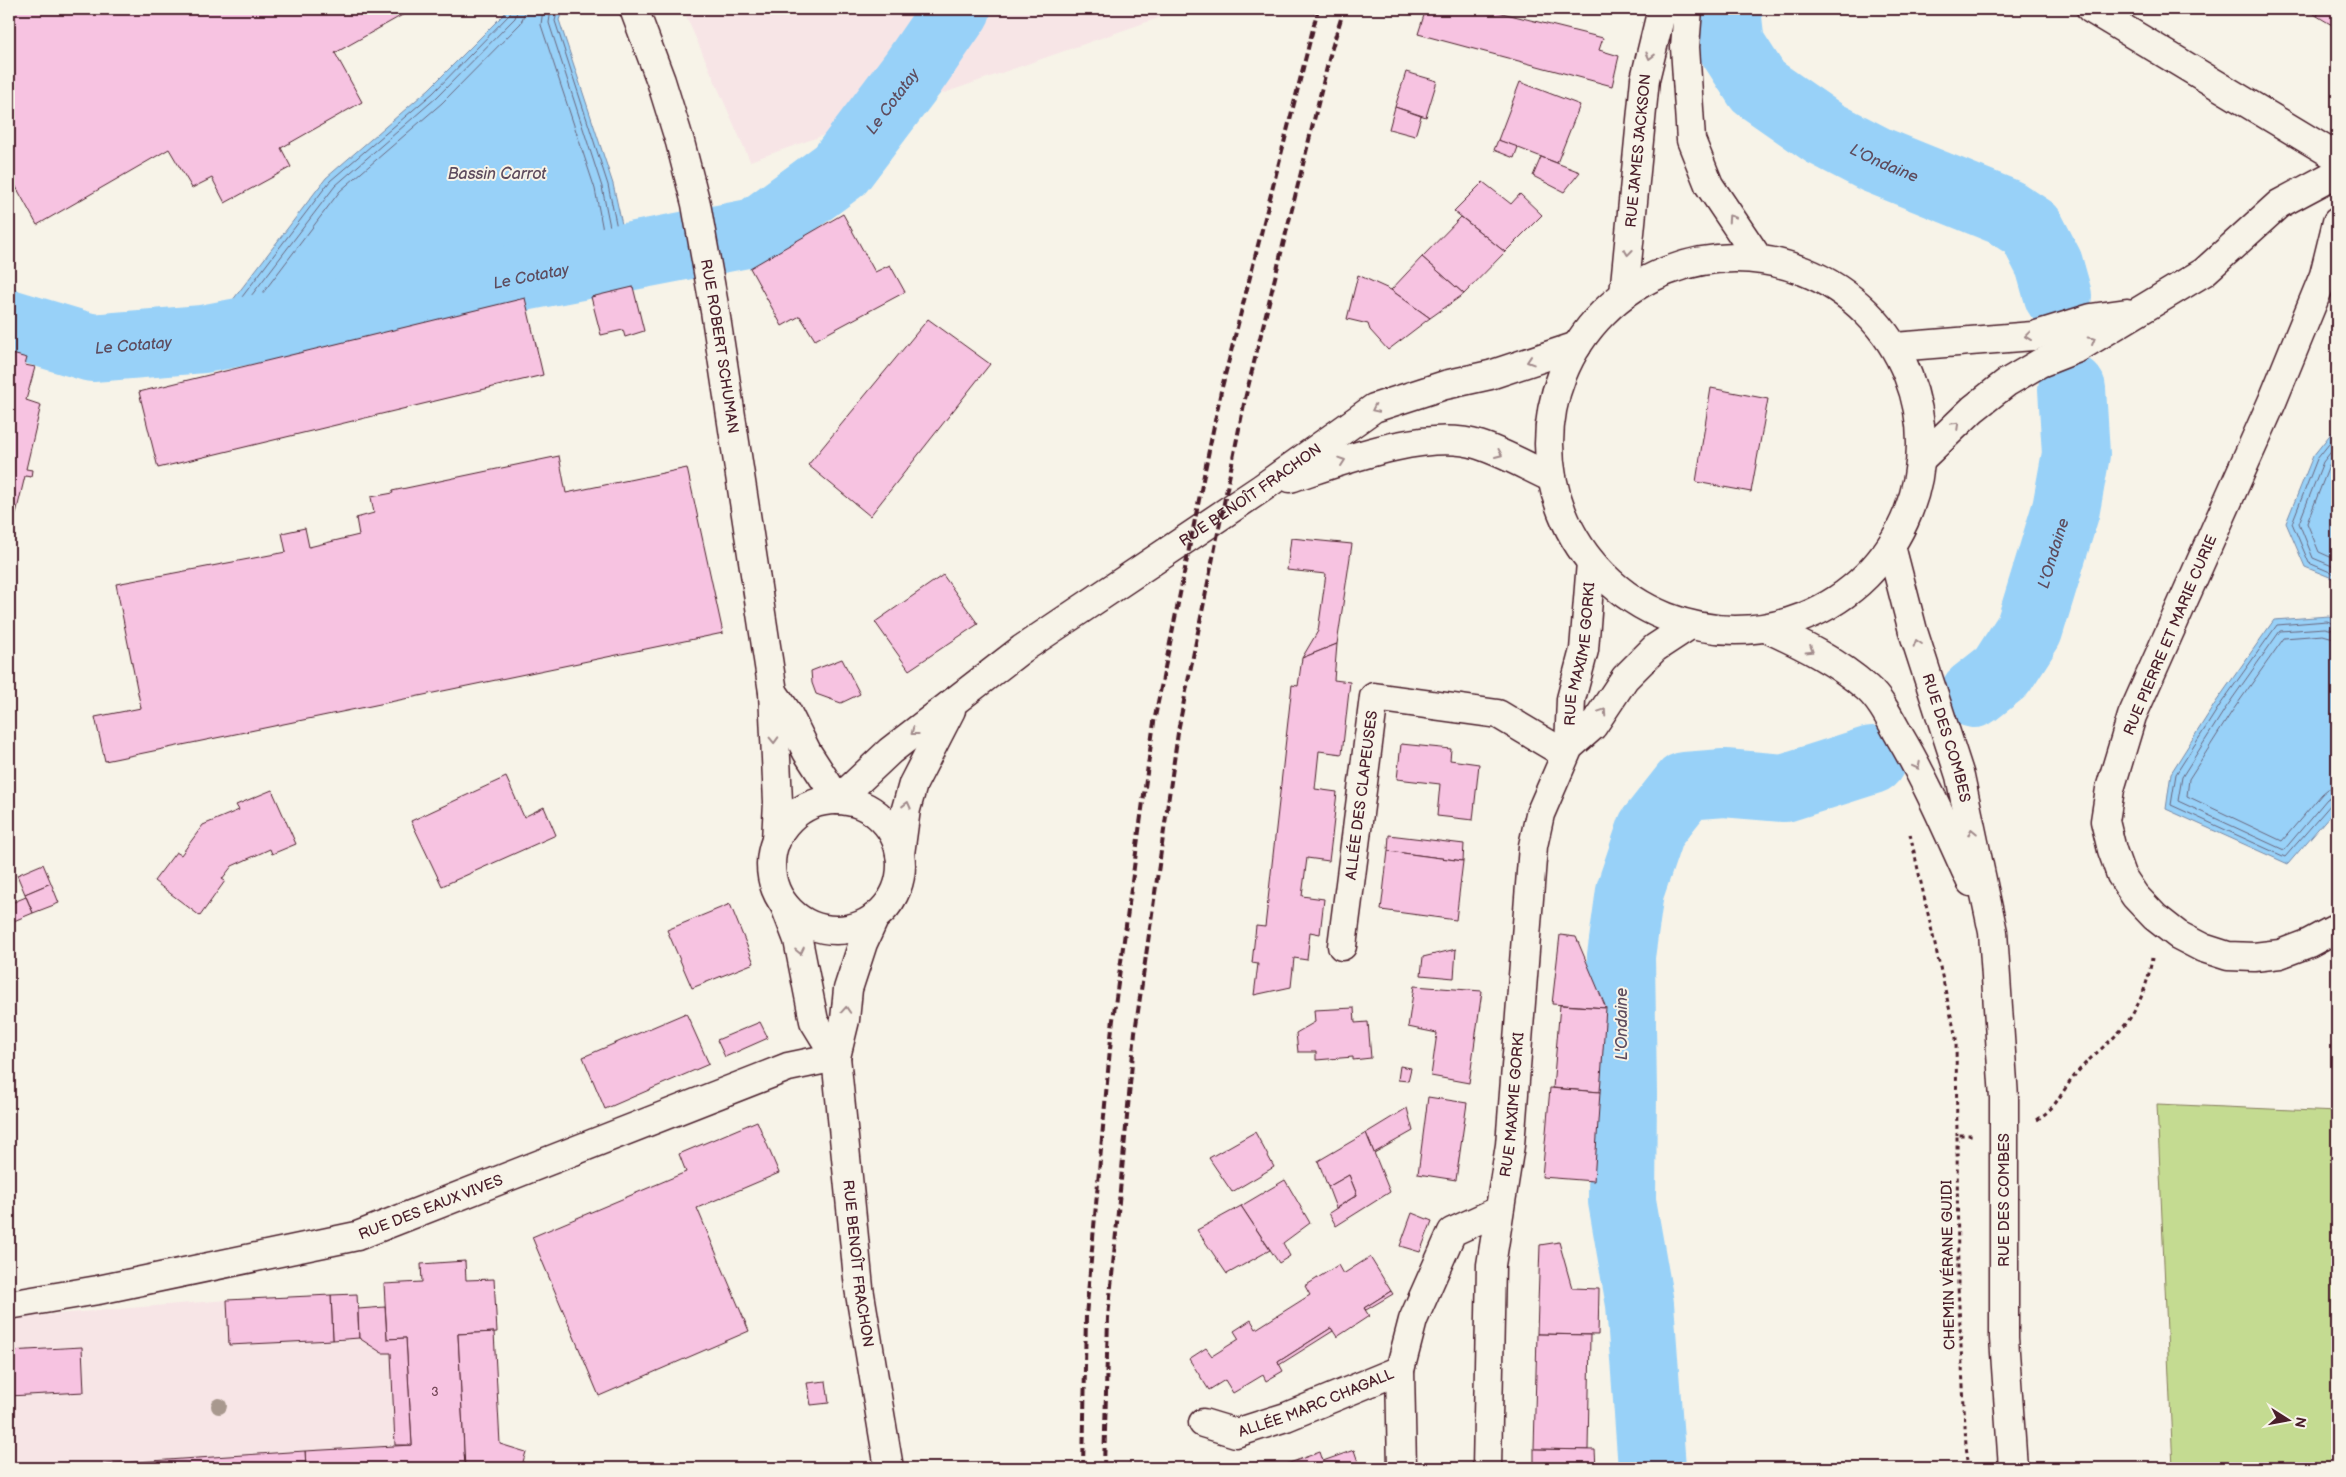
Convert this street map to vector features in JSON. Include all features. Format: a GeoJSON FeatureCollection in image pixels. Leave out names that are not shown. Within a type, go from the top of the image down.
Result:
{"type":"FeatureCollection","features":[{"type":"Feature","properties":{"kind":"main road","name":"RUE ROBERT SCHUMAN"},"geometry":{"type":"LineString","coordinates":[[634,9],[662,81],[680,142],[696,204],[715,311],[773,692],[778,802],[776,841]]}},
{"type":"Feature","properties":{"kind":"main road","name":"RUE JAMES JACKSON"},"geometry":{"type":"LineString","coordinates":[[1624,294],[1645,79],[1662,9]]}},
{"type":"Feature","properties":{"kind":"main road"},"geometry":{"type":"LineString","coordinates":[[1688,9],[1685,47],[1691,140],[1709,185],[1758,258]]}},
{"type":"Feature","properties":{"kind":"main road"},"geometry":{"type":"LineString","coordinates":[[2091,9],[2337,157]]}},
{"type":"Feature","properties":{"kind":"main road"},"geometry":{"type":"LineString","coordinates":[[1921,459],[1973,409],[2006,383],[2040,363],[2078,348],[2204,272],[2279,204],[2337,173]]}},
{"type":"Feature","properties":{"kind":"main road","name":"RUE PIERRE ET MARIE CURIE"},"geometry":{"type":"LineString","coordinates":[[2337,222],[2320,284],[2272,402],[2132,716],[2110,789],[2105,821],[2112,850],[2121,875],[2135,896],[2155,918],[2178,935],[2203,948],[2228,956],[2254,957],[2280,954],[2309,943],[2337,928]]}},
{"type":"Feature","properties":{"kind":"main road"},"geometry":{"type":"LineString","coordinates":[[1758,258],[1811,273],[1843,293],[1858,304],[1895,347],[1917,401],[1921,459],[1912,505],[1891,546],[1858,585],[1815,613],[1766,628],[1728,631],[1690,625],[1662,616],[1634,602],[1611,584],[1591,562],[1573,536],[1560,508],[1552,478],[1550,432],[1558,388],[1577,346],[1597,318],[1624,294],[1665,271],[1710,259],[1758,258]]}},
{"type":"Feature","properties":{"kind":"main road"},"geometry":{"type":"LineString","coordinates":[[1895,347],[2033,336],[2091,318],[2143,310]]}},
{"type":"Feature","properties":{"kind":"main road","name":"RUE BENOÎT FRACHON"},"geometry":{"type":"LineString","coordinates":[[838,800],[890,751],[954,704],[1022,649],[1262,488],[1374,408],[1577,346]]}},
{"type":"Feature","properties":{"kind":"main road"},"geometry":{"type":"LineString","coordinates":[[1262,488],[1374,450],[1442,441],[1478,444],[1552,478]]}},
{"type":"Feature","properties":{"kind":"main road","name":"RUE DES COMBES"},"geometry":{"type":"LineString","coordinates":[[1891,546],[1913,631],[1960,776],[1992,932],[2004,1098],[2004,1338],[2013,1468]]}},
{"type":"Feature","properties":{"kind":"main road","name":"RUE MAXIME GORKI"},"geometry":{"type":"LineString","coordinates":[[1487,1468],[1492,1265],[1498,1211],[1510,1145],[1533,846],[1540,814],[1567,750],[1571,699],[1584,650],[1591,562]]}},
{"type":"Feature","properties":{"kind":"main road","name":"RUE MAXIME GORKI"},"geometry":{"type":"LineString","coordinates":[[1567,750],[1593,726],[1626,678],[1655,648],[1690,625]]}},
{"type":"Feature","properties":{"kind":"main road","name":"RUE DES COMBES"},"geometry":{"type":"LineString","coordinates":[[1766,628],[1799,643],[1868,688],[1886,712],[1930,791],[1992,932]]}},
{"type":"Feature","properties":{"kind":"main road","name":"RUE ROBERT SCHUMAN"},"geometry":{"type":"LineString","coordinates":[[773,692],[787,712],[806,752],[838,800]]}},
{"type":"Feature","properties":{"kind":"main road","name":"ALLÉE DES CLAPEUSES"},"geometry":{"type":"LineString","coordinates":[[1342,946],[1374,697],[1498,714],[1567,750]]}},
{"type":"Feature","properties":{"kind":"main road","name":"RUE BENOÎT FRACHON"},"geometry":{"type":"LineString","coordinates":[[900,854],[906,809],[913,784],[954,704]]}},
{"type":"Feature","properties":{"kind":"main road"},"geometry":{"type":"LineString","coordinates":[[838,800],[853,802],[867,807],[879,816],[896,840],[900,854],[901,872],[896,889],[888,904],[875,917],[849,929],[828,929],[807,923],[795,915],[784,905],[776,890],[771,874],[771,857],[776,841],[786,823],[800,810],[819,802],[838,800]]}},
{"type":"Feature","properties":{"kind":"main road","name":"RUE BENOÎT FRACHON"},"geometry":{"type":"LineString","coordinates":[[784,905],[798,940],[814,1021],[836,1057]]}},
{"type":"Feature","properties":{"kind":"main road","name":"RUE BENOÎT FRACHON"},"geometry":{"type":"LineString","coordinates":[[875,917],[863,943],[848,989],[845,1020],[836,1057],[859,1288],[889,1468]]}},
{"type":"Feature","properties":{"kind":"main road","name":"RUE DES EAUX VIVES"},"geometry":{"type":"LineString","coordinates":[[9,1305],[98,1290],[357,1236],[788,1067],[836,1057]]}},
{"type":"Feature","properties":{"kind":"main road","name":"ALLÉE MARC CHAGALL"},"geometry":{"type":"LineString","coordinates":[[1402,1468],[1400,1370],[1413,1320],[1452,1232],[1498,1211]]}},
{"type":"Feature","properties":{"kind":"main road","name":"ALLÉE MARC CHAGALL"},"geometry":{"type":"LineString","coordinates":[[1203,1423],[1236,1433],[1286,1417],[1400,1370]]}},
{"type":"Feature","properties":{"kind":"path","name":"CHEMIN VÉRANE GUIDI"},"geometry":{"type":"LineString","coordinates":[[1908,824],[1956,1038],[1958,1286],[1966,1446],[1970,1468]]}},
{"type":"Feature","properties":{"kind":"path"},"geometry":{"type":"LineString","coordinates":[[1957,1135],[2005,1135],[2031,1124],[2052,1110],[2084,1064],[2126,1025],[2142,994],[2151,961],[2155,918]]}},
{"type":"Feature","properties":{"kind":"shaded area"},"geometry":{"type":"Polygon","coordinates":[[[683,9],[1184,9],[750,161],[683,9]]]}},
{"type":"Feature","properties":{"kind":"shaded area"},"geometry":{"type":"Polygon","coordinates":[[[465,1261],[466,1280],[494,1279],[497,1332],[494,1332],[500,1443],[526,1452],[521,1468],[9,1468],[9,1318],[227,1300],[357,1294],[358,1309],[384,1307],[384,1284],[422,1282],[421,1264],[465,1261]]]}},
{"type":"Feature","properties":{"kind":"green space"},"geometry":{"type":"Polygon","coordinates":[[[2157,1104],[2337,1112],[2337,1468],[2173,1468],[2157,1104]]]}},
{"type":"Feature","properties":{"kind":"water","name":"Bassin Carrot"},"geometry":{"type":"Polygon","coordinates":[[[509,9],[563,9],[559,20],[613,184],[629,256],[203,339],[326,178],[429,89],[509,9]]]}},
{"type":"Feature","properties":{"kind":"water"},"geometry":{"type":"Polygon","coordinates":[[[2337,426],[2337,580],[2305,567],[2286,523],[2313,456],[2337,426]]]}},
{"type":"Feature","properties":{"kind":"water"},"geometry":{"type":"Polygon","coordinates":[[[2329,616],[2337,621],[2337,803],[2330,815],[2288,864],[2166,809],[2171,773],[2216,702],[2274,620],[2329,616]]]}},
{"type":"Feature","properties":{"kind":"building"},"geometry":{"type":"Polygon","coordinates":[[[9,9],[413,9],[335,53],[362,102],[281,148],[291,167],[225,203],[212,178],[192,188],[169,149],[37,225],[9,174],[9,9]]]}},
{"type":"Feature","properties":{"kind":"building"},"geometry":{"type":"Polygon","coordinates":[[[1426,9],[1494,9],[1494,11],[1603,38],[1599,50],[1619,56],[1612,86],[1418,34],[1426,9]]]}},
{"type":"Feature","properties":{"kind":"building"},"geometry":{"type":"Polygon","coordinates":[[[2307,9],[2321,9],[2317,16],[2307,9]]]}},
{"type":"Feature","properties":{"kind":"building"},"geometry":{"type":"Polygon","coordinates":[[[2321,9],[2337,9],[2337,28],[2317,16],[2321,9]]]}},
{"type":"Feature","properties":{"kind":"building"},"geometry":{"type":"Polygon","coordinates":[[[1406,72],[1437,81],[1426,117],[1395,107],[1406,72]]]}},
{"type":"Feature","properties":{"kind":"building"},"geometry":{"type":"Polygon","coordinates":[[[1520,82],[1580,105],[1557,163],[1498,140],[1520,82]]]}},
{"type":"Feature","properties":{"kind":"building"},"geometry":{"type":"Polygon","coordinates":[[[1395,107],[1421,116],[1415,136],[1389,129],[1395,107]]]}},
{"type":"Feature","properties":{"kind":"building"},"geometry":{"type":"Polygon","coordinates":[[[1498,140],[1518,147],[1514,158],[1494,150],[1498,140]]]}},
{"type":"Feature","properties":{"kind":"building"},"geometry":{"type":"Polygon","coordinates":[[[1541,157],[1580,172],[1564,192],[1533,176],[1541,157]]]}},
{"type":"Feature","properties":{"kind":"building"},"geometry":{"type":"Polygon","coordinates":[[[1483,182],[1511,204],[1520,194],[1542,215],[1505,252],[1454,211],[1483,182]]]}},
{"type":"Feature","properties":{"kind":"building"},"geometry":{"type":"Polygon","coordinates":[[[843,214],[875,272],[890,265],[905,292],[815,340],[800,316],[782,326],[750,268],[843,214]]]}},
{"type":"Feature","properties":{"kind":"building"},"geometry":{"type":"Polygon","coordinates":[[[1461,217],[1505,252],[1464,294],[1422,257],[1461,217]]]}},
{"type":"Feature","properties":{"kind":"building"},"geometry":{"type":"Polygon","coordinates":[[[1422,257],[1464,294],[1430,318],[1391,290],[1422,257]]]}},
{"type":"Feature","properties":{"kind":"building"},"geometry":{"type":"Polygon","coordinates":[[[1358,275],[1391,290],[1430,318],[1388,350],[1370,330],[1368,324],[1347,319],[1358,275]]]}},
{"type":"Feature","properties":{"kind":"building"},"geometry":{"type":"Polygon","coordinates":[[[633,287],[644,331],[625,337],[623,330],[601,335],[591,297],[633,287]]]}},
{"type":"Feature","properties":{"kind":"building"},"geometry":{"type":"Polygon","coordinates":[[[525,298],[543,375],[158,468],[139,392],[525,298]]]}},
{"type":"Feature","properties":{"kind":"building"},"geometry":{"type":"Polygon","coordinates":[[[928,319],[990,364],[870,516],[808,465],[928,319]]]}},
{"type":"Feature","properties":{"kind":"building"},"geometry":{"type":"Polygon","coordinates":[[[12,354],[27,358],[25,365],[35,367],[26,400],[41,405],[26,469],[32,470],[31,477],[25,476],[9,543],[9,365],[12,354]]]}},
{"type":"Feature","properties":{"kind":"building"},"geometry":{"type":"Polygon","coordinates":[[[1711,388],[1768,399],[1751,492],[1696,482],[1711,388]]]}},
{"type":"Feature","properties":{"kind":"building"},"geometry":{"type":"Polygon","coordinates":[[[559,456],[566,493],[687,468],[723,633],[105,761],[95,717],[141,708],[116,584],[286,552],[282,533],[305,528],[309,547],[359,535],[356,518],[374,513],[371,497],[559,456]]]}},
{"type":"Feature","properties":{"kind":"building"},"geometry":{"type":"Polygon","coordinates":[[[1291,538],[1352,544],[1337,644],[1302,658],[1318,631],[1326,574],[1287,570],[1291,538]]]}},
{"type":"Feature","properties":{"kind":"building"},"geometry":{"type":"Polygon","coordinates":[[[943,575],[978,624],[909,670],[875,622],[943,575]]]}},
{"type":"Feature","properties":{"kind":"building"},"geometry":{"type":"Polygon","coordinates":[[[1337,644],[1334,680],[1350,682],[1342,754],[1319,751],[1315,789],[1337,792],[1329,861],[1307,858],[1302,896],[1324,899],[1320,934],[1310,932],[1307,960],[1294,958],[1291,987],[1254,995],[1258,964],[1252,963],[1256,926],[1265,927],[1292,685],[1298,686],[1302,658],[1337,644]]]}},
{"type":"Feature","properties":{"kind":"building"},"geometry":{"type":"Polygon","coordinates":[[[842,659],[860,694],[841,703],[816,694],[812,683],[811,671],[842,659]]]}},
{"type":"Feature","properties":{"kind":"building"},"geometry":{"type":"Polygon","coordinates":[[[1401,744],[1451,749],[1450,760],[1479,764],[1473,820],[1437,816],[1440,784],[1397,779],[1401,744]]]}},
{"type":"Feature","properties":{"kind":"building"},"geometry":{"type":"Polygon","coordinates":[[[506,777],[524,817],[544,807],[556,835],[442,886],[411,821],[506,777]]]}},
{"type":"Feature","properties":{"kind":"building"},"geometry":{"type":"Polygon","coordinates":[[[272,790],[296,844],[272,854],[270,849],[232,866],[222,879],[225,881],[200,916],[154,881],[176,852],[181,855],[203,825],[239,810],[236,805],[272,790]]]}},
{"type":"Feature","properties":{"kind":"building"},"geometry":{"type":"Polygon","coordinates":[[[1389,835],[1464,844],[1463,861],[1388,851],[1389,835]]]}},
{"type":"Feature","properties":{"kind":"building"},"geometry":{"type":"Polygon","coordinates":[[[1388,851],[1463,861],[1456,920],[1381,910],[1388,851]]]}},
{"type":"Feature","properties":{"kind":"building"},"geometry":{"type":"Polygon","coordinates":[[[43,864],[51,883],[25,894],[17,875],[43,864]]]}},
{"type":"Feature","properties":{"kind":"building"},"geometry":{"type":"Polygon","coordinates":[[[51,883],[59,903],[33,913],[25,894],[51,883]]]}},
{"type":"Feature","properties":{"kind":"building"},"geometry":{"type":"Polygon","coordinates":[[[26,897],[33,913],[9,923],[9,904],[26,897]]]}},
{"type":"Feature","properties":{"kind":"building"},"geometry":{"type":"Polygon","coordinates":[[[730,904],[754,963],[692,988],[667,930],[730,904]]]}},
{"type":"Feature","properties":{"kind":"building"},"geometry":{"type":"Polygon","coordinates":[[[1560,935],[1576,937],[1606,1008],[1552,1004],[1560,935]]]}},
{"type":"Feature","properties":{"kind":"building"},"geometry":{"type":"Polygon","coordinates":[[[1456,949],[1454,978],[1421,975],[1423,957],[1456,949]]]}},
{"type":"Feature","properties":{"kind":"building"},"geometry":{"type":"Polygon","coordinates":[[[1414,986],[1482,991],[1469,1083],[1431,1076],[1437,1033],[1408,1027],[1414,986]]]}},
{"type":"Feature","properties":{"kind":"building"},"geometry":{"type":"Polygon","coordinates":[[[1560,1005],[1606,1008],[1600,1092],[1553,1088],[1560,1005]]]}},
{"type":"Feature","properties":{"kind":"building"},"geometry":{"type":"Polygon","coordinates":[[[1354,1008],[1355,1023],[1368,1022],[1371,1058],[1353,1060],[1353,1057],[1316,1060],[1316,1052],[1298,1052],[1296,1033],[1315,1022],[1314,1010],[1354,1008]]]}},
{"type":"Feature","properties":{"kind":"building"},"geometry":{"type":"Polygon","coordinates":[[[686,1013],[709,1064],[605,1109],[583,1057],[686,1013]]]}},
{"type":"Feature","properties":{"kind":"building"},"geometry":{"type":"Polygon","coordinates":[[[760,1022],[768,1038],[725,1057],[717,1040],[760,1022]]]}},
{"type":"Feature","properties":{"kind":"building"},"geometry":{"type":"Polygon","coordinates":[[[1400,1066],[1411,1068],[1408,1081],[1398,1080],[1400,1066]]]}},
{"type":"Feature","properties":{"kind":"building"},"geometry":{"type":"Polygon","coordinates":[[[1550,1088],[1600,1092],[1594,1181],[1542,1177],[1550,1088]]]}},
{"type":"Feature","properties":{"kind":"building"},"geometry":{"type":"Polygon","coordinates":[[[1428,1097],[1467,1103],[1456,1180],[1418,1174],[1428,1097]]]}},
{"type":"Feature","properties":{"kind":"building"},"geometry":{"type":"Polygon","coordinates":[[[1407,1108],[1413,1131],[1374,1153],[1366,1133],[1407,1108]]]}},
{"type":"Feature","properties":{"kind":"building"},"geometry":{"type":"Polygon","coordinates":[[[757,1121],[779,1173],[697,1208],[749,1331],[599,1396],[532,1237],[686,1172],[679,1154],[757,1121]]]}},
{"type":"Feature","properties":{"kind":"building"},"geometry":{"type":"Polygon","coordinates":[[[1255,1132],[1274,1167],[1232,1192],[1209,1158],[1255,1132]]]}},
{"type":"Feature","properties":{"kind":"building"},"geometry":{"type":"Polygon","coordinates":[[[1366,1133],[1390,1192],[1336,1226],[1329,1213],[1357,1195],[1349,1175],[1328,1187],[1318,1161],[1366,1133]]]}},
{"type":"Feature","properties":{"kind":"building"},"geometry":{"type":"Polygon","coordinates":[[[1349,1175],[1357,1195],[1336,1208],[1328,1187],[1349,1175]]]}},
{"type":"Feature","properties":{"kind":"building"},"geometry":{"type":"Polygon","coordinates":[[[1285,1180],[1310,1223],[1283,1243],[1290,1256],[1279,1263],[1241,1206],[1285,1180]]]}},
{"type":"Feature","properties":{"kind":"building"},"geometry":{"type":"Polygon","coordinates":[[[1241,1206],[1270,1250],[1227,1274],[1197,1230],[1241,1206]]]}},
{"type":"Feature","properties":{"kind":"building"},"geometry":{"type":"Polygon","coordinates":[[[1412,1213],[1432,1221],[1420,1252],[1400,1246],[1412,1213]]]}},
{"type":"Feature","properties":{"kind":"building"},"geometry":{"type":"Polygon","coordinates":[[[1559,1242],[1572,1288],[1599,1289],[1598,1335],[1537,1334],[1540,1245],[1559,1242]]]}},
{"type":"Feature","properties":{"kind":"building"},"geometry":{"type":"Polygon","coordinates":[[[1370,1257],[1391,1291],[1364,1308],[1369,1316],[1337,1337],[1331,1328],[1278,1362],[1283,1371],[1266,1381],[1263,1375],[1233,1393],[1225,1380],[1209,1390],[1189,1359],[1206,1348],[1212,1356],[1239,1339],[1234,1331],[1251,1320],[1256,1329],[1310,1295],[1305,1286],[1338,1265],[1343,1274],[1370,1257]]]}},
{"type":"Feature","properties":{"kind":"building"},"geometry":{"type":"Polygon","coordinates":[[[465,1261],[466,1280],[494,1279],[497,1332],[458,1334],[465,1468],[306,1467],[305,1451],[412,1445],[406,1338],[387,1339],[384,1284],[422,1282],[421,1264],[465,1261]]]}},
{"type":"Feature","properties":{"kind":"building"},"geometry":{"type":"Polygon","coordinates":[[[1391,1291],[1393,1294],[1366,1310],[1364,1308],[1391,1291]]]}},
{"type":"Feature","properties":{"kind":"building"},"geometry":{"type":"Polygon","coordinates":[[[357,1294],[359,1338],[333,1340],[331,1295],[357,1294]]]}},
{"type":"Feature","properties":{"kind":"building"},"geometry":{"type":"Polygon","coordinates":[[[331,1295],[333,1340],[229,1345],[227,1300],[331,1295]]]}},
{"type":"Feature","properties":{"kind":"building"},"geometry":{"type":"Polygon","coordinates":[[[385,1307],[387,1339],[406,1338],[412,1445],[395,1445],[391,1353],[382,1353],[359,1338],[358,1309],[385,1307]]]}},
{"type":"Feature","properties":{"kind":"building"},"geometry":{"type":"Polygon","coordinates":[[[1331,1328],[1333,1331],[1279,1365],[1278,1362],[1331,1328]]]}},
{"type":"Feature","properties":{"kind":"building"},"geometry":{"type":"Polygon","coordinates":[[[494,1332],[500,1444],[526,1452],[521,1468],[465,1468],[458,1334],[494,1332]]]}},
{"type":"Feature","properties":{"kind":"building"},"geometry":{"type":"Polygon","coordinates":[[[1537,1334],[1590,1335],[1588,1450],[1534,1449],[1537,1334]]]}},
{"type":"Feature","properties":{"kind":"building"},"geometry":{"type":"Polygon","coordinates":[[[82,1347],[84,1392],[9,1396],[9,1351],[82,1347]]]}},
{"type":"Feature","properties":{"kind":"building"},"geometry":{"type":"Polygon","coordinates":[[[826,1381],[829,1403],[811,1405],[807,1383],[826,1381]]]}},
{"type":"Feature","properties":{"kind":"building"},"geometry":{"type":"Polygon","coordinates":[[[1534,1449],[1595,1450],[1596,1468],[1534,1468],[1534,1449]]]}},
{"type":"Feature","properties":{"kind":"building"},"geometry":{"type":"Polygon","coordinates":[[[1354,1450],[1360,1468],[1285,1468],[1284,1465],[1320,1452],[1323,1461],[1354,1450]]]}},
{"type":"Feature","properties":{"kind":"building"},"geometry":{"type":"Polygon","coordinates":[[[305,1451],[306,1467],[324,1466],[324,1468],[44,1468],[305,1451]]]}},
{"type":"Feature","properties":{"kind":"waterway","name":"Le Cotatay"},"geometry":{"type":"LineString","coordinates":[[9,323],[92,348],[203,339],[756,232],[840,170],[913,73],[957,9]]}},
{"type":"Feature","properties":{"kind":"waterway","name":"L'Ondaine"},"geometry":{"type":"LineString","coordinates":[[1727,9],[1731,45],[1758,87],[1824,133],[1876,160],[2005,212],[2031,229],[2049,264],[2058,296]]}},
{"type":"Feature","properties":{"kind":"waterway","name":"L'Ondaine"},"geometry":{"type":"LineString","coordinates":[[1974,694],[2002,672],[2029,630],[2066,509],[2076,454],[2072,389]]}},
{"type":"Feature","properties":{"kind":"waterway","name":"L'Ondaine"},"geometry":{"type":"LineString","coordinates":[[1652,1468],[1640,1304],[1622,1201],[1621,956],[1630,891],[1651,829],[1685,786],[1724,783],[1784,788],[1872,760]]}},
{"type":"Feature","properties":{"kind":"railway"},"geometry":{"type":"LineString","coordinates":[[1083,1468],[1086,1316],[1112,1027],[1154,722],[1221,391],[1318,9]]}},
{"type":"Feature","properties":{"kind":"railway"},"geometry":{"type":"LineString","coordinates":[[1104,1468],[1108,1318],[1135,1032],[1179,726],[1245,399],[1331,51],[1344,9]]}}]}
